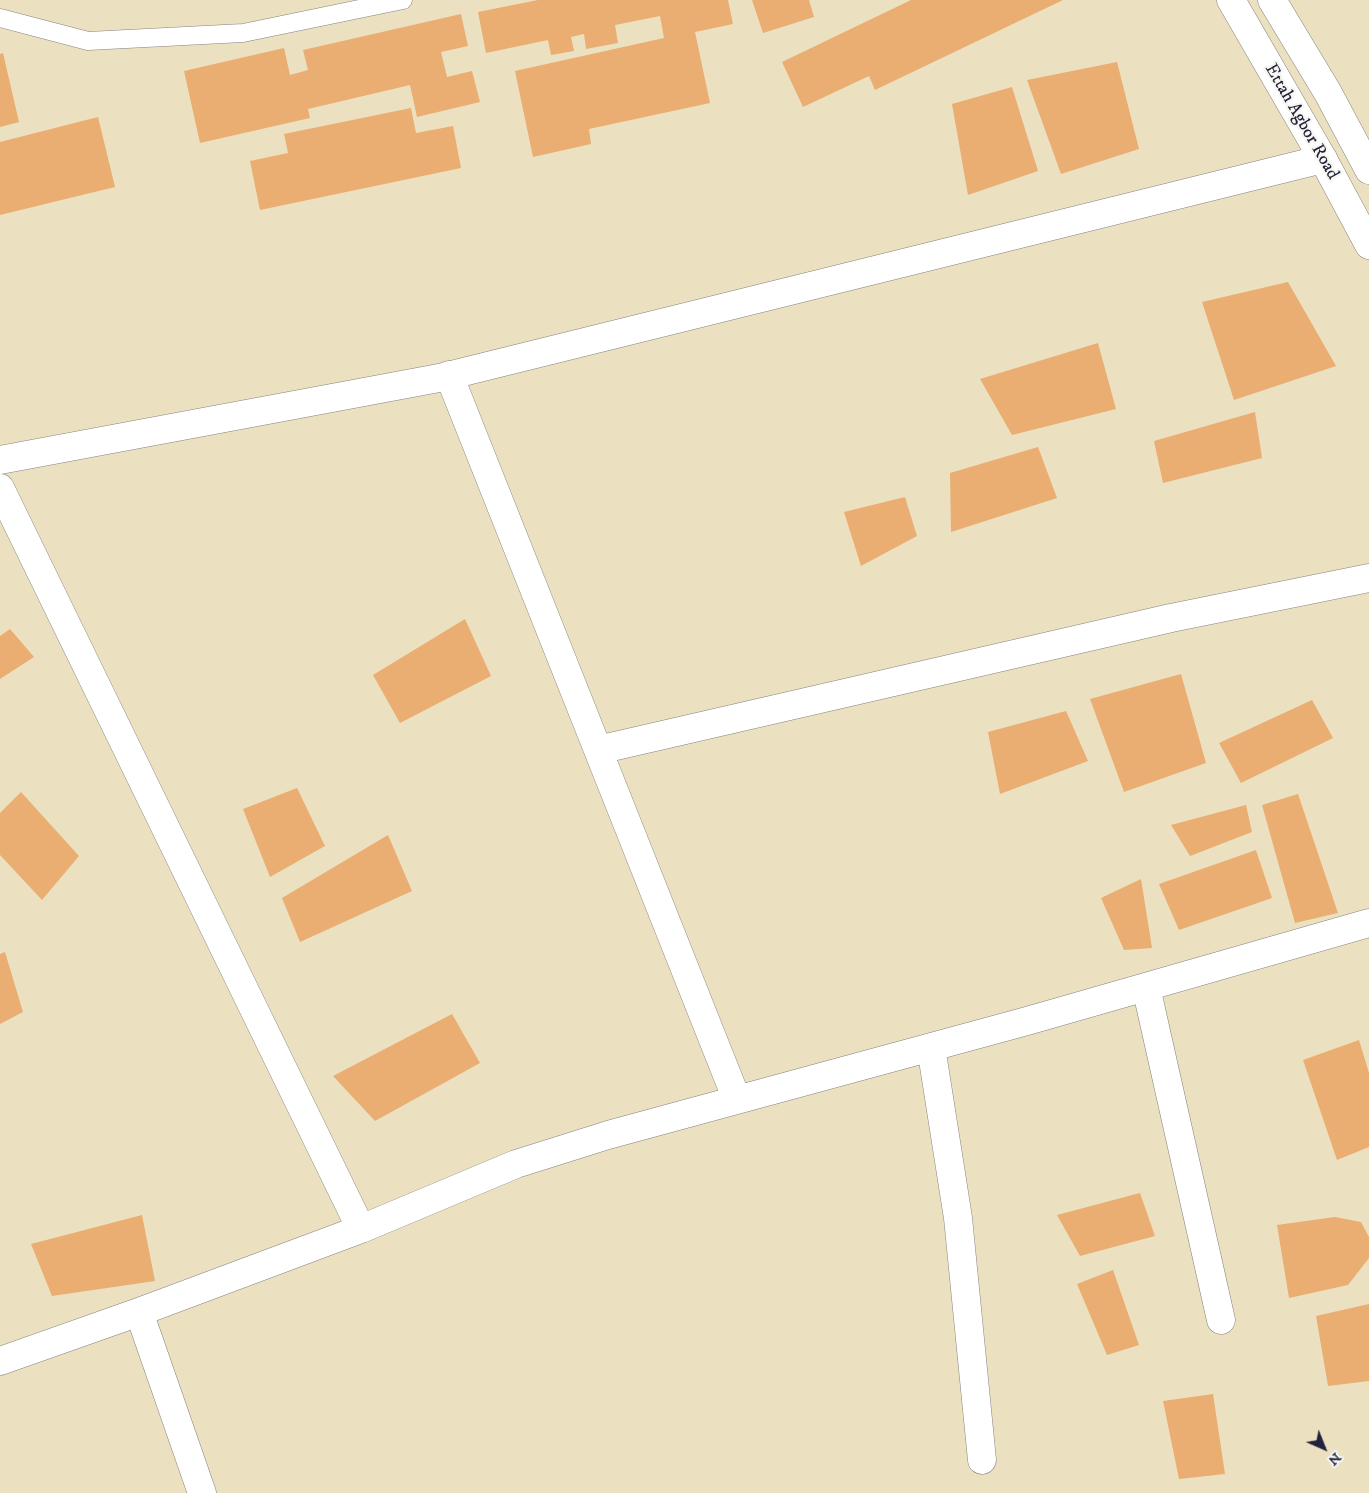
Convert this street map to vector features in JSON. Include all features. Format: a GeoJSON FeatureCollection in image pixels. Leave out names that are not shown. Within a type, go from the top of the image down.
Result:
{"type":"FeatureCollection","features":[{"type":"Feature","properties":{"kind":"street","name":"Ettah Agbor Road"},"geometry":{"type":"LineString","coordinates":[[1231,0],[1323,159],[1369,245]]}},
{"type":"Feature","properties":{"kind":"street","name":"Ettah Agbor Road"},"geometry":{"type":"LineString","coordinates":[[1272,0],[1328,93],[1369,170]]}},
{"type":"Feature","properties":{"kind":"street"},"geometry":{"type":"LineString","coordinates":[[0,460],[414,383],[1323,159]]}},
{"type":"Feature","properties":{"kind":"street"},"geometry":{"type":"LineString","coordinates":[[449,375],[737,1100]]}},
{"type":"Feature","properties":{"kind":"street"},"geometry":{"type":"LineString","coordinates":[[0,488],[361,1229]]}},
{"type":"Feature","properties":{"kind":"street"},"geometry":{"type":"LineString","coordinates":[[598,750],[1171,618],[1369,578]]}},
{"type":"Feature","properties":{"kind":"street"},"geometry":{"type":"LineString","coordinates":[[0,1361],[139,1312],[361,1229],[516,1164],[608,1135],[1146,987],[1369,923]]}},
{"type":"Feature","properties":{"kind":"street"},"geometry":{"type":"LineString","coordinates":[[1146,987],[1222,1320]]}},
{"type":"Feature","properties":{"kind":"street"},"geometry":{"type":"LineString","coordinates":[[931,1046],[958,1218],[982,1460]]}},
{"type":"Feature","properties":{"kind":"street"},"geometry":{"type":"LineString","coordinates":[[139,1312],[202,1493]]}},
{"type":"Feature","properties":{"kind":"lane"},"geometry":{"type":"LineString","coordinates":[[0,18],[88,41],[243,33],[403,0]]}},
{"type":"Feature","properties":{"kind":"building"},"geometry":{"type":"Polygon","coordinates":[[[538,0],[728,0],[733,24],[695,32],[710,103],[589,129],[591,144],[533,157],[515,71],[664,38],[660,16],[615,25],[618,43],[586,49],[584,34],[571,37],[574,51],[551,55],[548,40],[486,53],[478,12],[538,0]]]}},
{"type":"Feature","properties":{"kind":"building"},"geometry":{"type":"Polygon","coordinates":[[[752,0],[809,0],[814,17],[763,33],[752,0]]]}},
{"type":"Feature","properties":{"kind":"building"},"geometry":{"type":"Polygon","coordinates":[[[911,0],[1063,0],[875,90],[869,76],[803,107],[782,62],[911,0]]]}},
{"type":"Feature","properties":{"kind":"building"},"geometry":{"type":"Polygon","coordinates":[[[461,14],[468,46],[441,52],[447,77],[472,71],[480,102],[417,117],[410,85],[308,109],[310,118],[200,143],[184,71],[284,48],[290,75],[308,70],[303,50],[461,14]]]}},
{"type":"Feature","properties":{"kind":"building"},"geometry":{"type":"Polygon","coordinates":[[[3,53],[19,122],[0,127],[0,54],[3,53]]]}},
{"type":"Feature","properties":{"kind":"building"},"geometry":{"type":"Polygon","coordinates":[[[1117,62],[1139,149],[1061,174],[1027,80],[1117,62]]]}},
{"type":"Feature","properties":{"kind":"building"},"geometry":{"type":"Polygon","coordinates":[[[1012,87],[1038,171],[968,195],[952,104],[1012,87]]]}},
{"type":"Feature","properties":{"kind":"building"},"geometry":{"type":"Polygon","coordinates":[[[411,108],[416,133],[453,126],[461,168],[260,210],[250,161],[288,153],[284,134],[411,108]]]}},
{"type":"Feature","properties":{"kind":"building"},"geometry":{"type":"Polygon","coordinates":[[[98,117],[115,187],[0,215],[0,142],[98,117]]]}},
{"type":"Feature","properties":{"kind":"building"},"geometry":{"type":"Polygon","coordinates":[[[1288,282],[1336,366],[1234,400],[1202,302],[1288,282]]]}},
{"type":"Feature","properties":{"kind":"building"},"geometry":{"type":"Polygon","coordinates":[[[1098,343],[1116,409],[1012,435],[980,379],[1098,343]]]}},
{"type":"Feature","properties":{"kind":"building"},"geometry":{"type":"Polygon","coordinates":[[[1255,412],[1262,458],[1163,483],[1154,441],[1255,412]]]}},
{"type":"Feature","properties":{"kind":"building"},"geometry":{"type":"Polygon","coordinates":[[[1038,447],[1057,498],[951,532],[950,473],[1038,447]]]}},
{"type":"Feature","properties":{"kind":"building"},"geometry":{"type":"Polygon","coordinates":[[[905,497],[917,536],[861,566],[844,512],[905,497]]]}},
{"type":"Feature","properties":{"kind":"building"},"geometry":{"type":"Polygon","coordinates":[[[465,619],[491,676],[400,723],[373,675],[465,619]]]}},
{"type":"Feature","properties":{"kind":"building"},"geometry":{"type":"Polygon","coordinates":[[[10,629],[34,657],[0,679],[0,636],[10,629]]]}},
{"type":"Feature","properties":{"kind":"building"},"geometry":{"type":"Polygon","coordinates":[[[1181,674],[1206,763],[1124,792],[1090,699],[1181,674]]]}},
{"type":"Feature","properties":{"kind":"building"},"geometry":{"type":"Polygon","coordinates":[[[1312,700],[1333,738],[1241,783],[1219,743],[1312,700]]]}},
{"type":"Feature","properties":{"kind":"building"},"geometry":{"type":"Polygon","coordinates":[[[1066,711],[1088,761],[1000,794],[988,732],[1066,711]]]}},
{"type":"Feature","properties":{"kind":"building"},"geometry":{"type":"Polygon","coordinates":[[[297,788],[325,846],[270,877],[243,809],[297,788]]]}},
{"type":"Feature","properties":{"kind":"building"},"geometry":{"type":"Polygon","coordinates":[[[21,792],[79,856],[42,900],[0,855],[0,813],[21,792]]]}},
{"type":"Feature","properties":{"kind":"building"},"geometry":{"type":"Polygon","coordinates":[[[1298,794],[1338,913],[1295,923],[1262,805],[1298,794]]]}},
{"type":"Feature","properties":{"kind":"building"},"geometry":{"type":"Polygon","coordinates":[[[1246,805],[1252,832],[1190,856],[1171,825],[1246,805]]]}},
{"type":"Feature","properties":{"kind":"building"},"geometry":{"type":"Polygon","coordinates":[[[388,835],[412,891],[300,942],[282,898],[388,835]]]}},
{"type":"Feature","properties":{"kind":"building"},"geometry":{"type":"Polygon","coordinates":[[[1256,850],[1272,898],[1179,930],[1159,884],[1256,850]]]}},
{"type":"Feature","properties":{"kind":"building"},"geometry":{"type":"Polygon","coordinates":[[[1141,879],[1152,948],[1124,950],[1101,898],[1141,879]]]}},
{"type":"Feature","properties":{"kind":"building"},"geometry":{"type":"Polygon","coordinates":[[[5,952],[23,1012],[0,1024],[0,954],[5,952]]]}},
{"type":"Feature","properties":{"kind":"building"},"geometry":{"type":"Polygon","coordinates":[[[452,1014],[480,1063],[375,1121],[333,1076],[452,1014]]]}},
{"type":"Feature","properties":{"kind":"building"},"geometry":{"type":"Polygon","coordinates":[[[1359,1040],[1369,1073],[1369,1147],[1337,1160],[1303,1060],[1359,1040]]]}},
{"type":"Feature","properties":{"kind":"building"},"geometry":{"type":"Polygon","coordinates":[[[1140,1193],[1155,1236],[1080,1256],[1057,1215],[1140,1193]]]}},
{"type":"Feature","properties":{"kind":"building"},"geometry":{"type":"Polygon","coordinates":[[[142,1215],[155,1281],[52,1296],[31,1244],[142,1215]]]}},
{"type":"Feature","properties":{"kind":"building"},"geometry":{"type":"Polygon","coordinates":[[[1335,1217],[1361,1222],[1369,1237],[1369,1258],[1348,1285],[1289,1298],[1277,1225],[1335,1217]]]}},
{"type":"Feature","properties":{"kind":"building"},"geometry":{"type":"Polygon","coordinates":[[[1113,1270],[1139,1345],[1107,1355],[1077,1284],[1113,1270]]]}},
{"type":"Feature","properties":{"kind":"building"},"geometry":{"type":"Polygon","coordinates":[[[1369,1304],[1369,1381],[1328,1386],[1316,1316],[1369,1304]]]}},
{"type":"Feature","properties":{"kind":"building"},"geometry":{"type":"Polygon","coordinates":[[[1213,1394],[1225,1474],[1179,1479],[1163,1401],[1213,1394]]]}}]}
